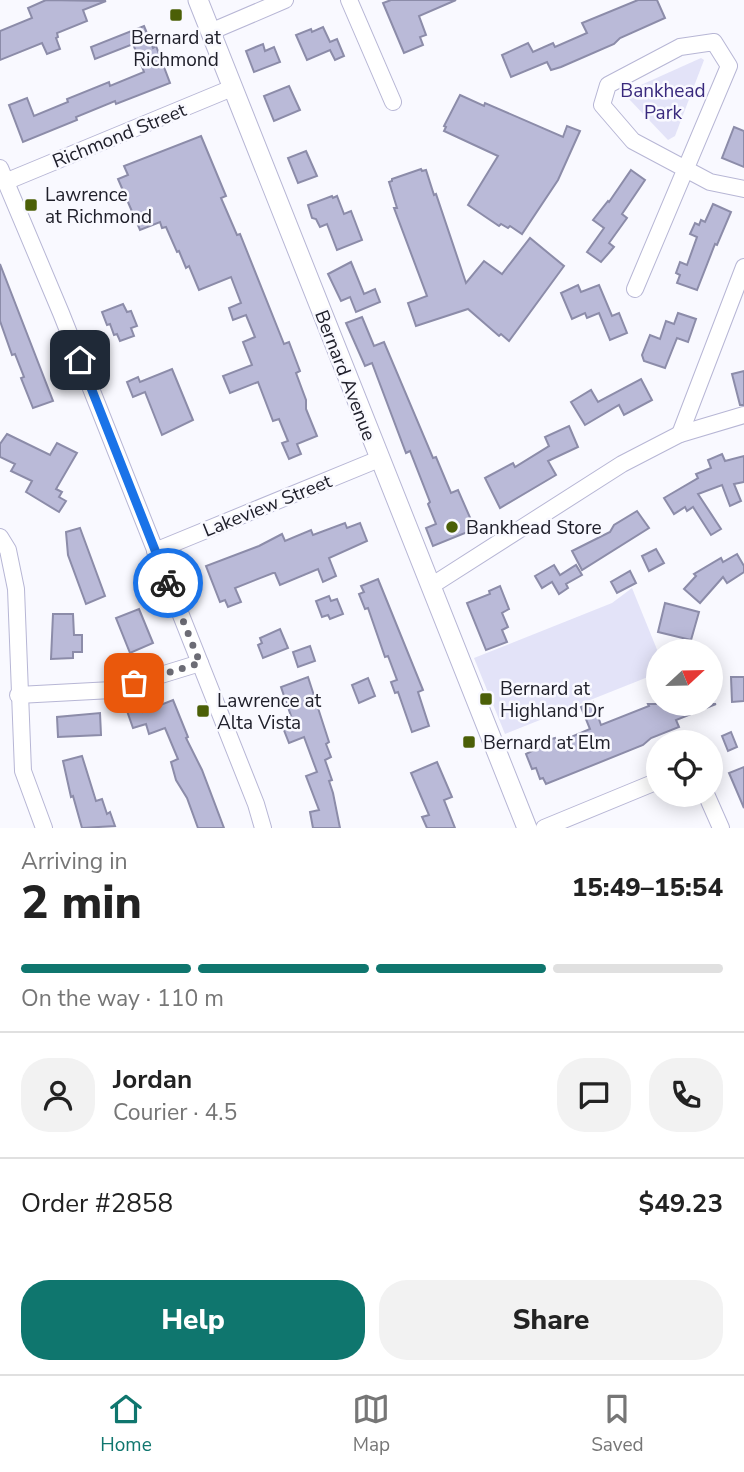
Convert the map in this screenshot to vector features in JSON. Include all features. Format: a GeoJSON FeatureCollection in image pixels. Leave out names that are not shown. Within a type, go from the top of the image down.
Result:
{"type":"FeatureCollection","features":[{"type":"Feature","properties":{"kind":"street","name":"Bernard Avenue"},"geometry":{"type":"LineString","coordinates":[[198,0],[527,828]]}},
{"type":"Feature","properties":{"kind":"street"},"geometry":{"type":"LineString","coordinates":[[210,32],[285,0]]}},
{"type":"Feature","properties":{"kind":"street"},"geometry":{"type":"LineString","coordinates":[[349,0],[393,102]]}},
{"type":"Feature","properties":{"kind":"street"},"geometry":{"type":"LineString","coordinates":[[635,289],[684,169],[729,66],[714,42],[680,47],[608,85],[602,105],[633,141],[684,169],[710,182],[744,189]]}},
{"type":"Feature","properties":{"kind":"street","name":"Richmond Street"},"geometry":{"type":"LineString","coordinates":[[4,186],[232,88]]}},
{"type":"Feature","properties":{"kind":"street"},"geometry":{"type":"LineString","coordinates":[[4,186],[61,313],[256,804],[263,828]]}},
{"type":"Feature","properties":{"kind":"street"},"geometry":{"type":"LineString","coordinates":[[680,434],[744,267]]}},
{"type":"Feature","properties":{"kind":"street"},"geometry":{"type":"LineString","coordinates":[[431,586],[622,464],[680,434],[744,415]]}},
{"type":"Feature","properties":{"kind":"street","name":"Lakeview Street"},"geometry":{"type":"LineString","coordinates":[[155,551],[379,459]]}},
{"type":"Feature","properties":{"kind":"street"},"geometry":{"type":"LineString","coordinates":[[0,537],[9,550],[16,589],[23,771],[44,828]]}},
{"type":"Feature","properties":{"kind":"street"},"geometry":{"type":"LineString","coordinates":[[18,695],[112,690],[200,663]]}},
{"type":"Feature","properties":{"kind":"street"},"geometry":{"type":"LineString","coordinates":[[544,828],[646,786]]}},
{"type":"Feature","properties":{"kind":"street"},"geometry":{"type":"LineString","coordinates":[[712,807],[721,828]]}},
{"type":"Feature","properties":{"kind":"green space","name":"Bankhead Park"},"geometry":{"type":"Polygon","coordinates":[[[701,58],[704,60],[675,136],[668,140],[629,99],[628,94],[632,89],[701,58]]]}},
{"type":"Feature","properties":{"kind":"green space"},"geometry":{"type":"Polygon","coordinates":[[[632,588],[653,639],[646,639],[646,678],[505,734],[474,658],[612,603],[632,588]]]}},
{"type":"Feature","properties":{"kind":"building"},"geometry":{"type":"Polygon","coordinates":[[[46,0],[106,1],[83,10],[87,21],[57,33],[60,49],[47,54],[42,43],[0,60],[0,31],[32,18],[28,8],[46,0]]]}},
{"type":"Feature","properties":{"kind":"building"},"geometry":{"type":"Polygon","coordinates":[[[391,0],[456,0],[419,16],[426,35],[420,37],[423,45],[404,53],[383,3],[391,0]]]}},
{"type":"Feature","properties":{"kind":"building"},"geometry":{"type":"Polygon","coordinates":[[[638,0],[657,0],[665,18],[561,67],[551,70],[547,62],[511,77],[502,55],[528,43],[533,52],[553,43],[555,47],[587,33],[582,23],[638,0]]]}},
{"type":"Feature","properties":{"kind":"building"},"geometry":{"type":"Polygon","coordinates":[[[144,26],[153,48],[156,46],[170,83],[116,104],[115,101],[23,142],[9,105],[27,98],[34,116],[109,82],[110,86],[144,72],[133,44],[95,59],[91,47],[144,26]]]}},
{"type":"Feature","properties":{"kind":"building"},"geometry":{"type":"Polygon","coordinates":[[[323,27],[330,42],[337,39],[344,56],[335,60],[330,50],[307,60],[296,35],[323,27]]]}},
{"type":"Feature","properties":{"kind":"building"},"geometry":{"type":"Polygon","coordinates":[[[263,44],[265,51],[274,47],[280,62],[254,72],[246,51],[263,44]]]}},
{"type":"Feature","properties":{"kind":"building"},"geometry":{"type":"Polygon","coordinates":[[[289,86],[300,110],[274,121],[264,96],[289,86]]]}},
{"type":"Feature","properties":{"kind":"building"},"geometry":{"type":"Polygon","coordinates":[[[460,95],[563,137],[567,126],[580,131],[558,180],[522,234],[510,226],[499,226],[468,205],[498,156],[444,131],[460,95]]]}},
{"type":"Feature","properties":{"kind":"building"},"geometry":{"type":"Polygon","coordinates":[[[734,127],[744,131],[744,167],[722,158],[734,127]]]}},
{"type":"Feature","properties":{"kind":"building"},"geometry":{"type":"Polygon","coordinates":[[[201,136],[226,196],[221,198],[237,235],[240,234],[284,344],[289,342],[300,371],[296,373],[317,436],[297,444],[301,454],[289,459],[282,443],[288,441],[279,419],[273,421],[258,382],[230,393],[223,376],[252,365],[243,342],[255,337],[246,315],[233,320],[229,308],[241,303],[231,277],[199,290],[189,266],[186,268],[166,227],[162,228],[160,222],[140,230],[118,179],[128,175],[124,166],[201,136]]]}},
{"type":"Feature","properties":{"kind":"building"},"geometry":{"type":"Polygon","coordinates":[[[306,151],[317,176],[298,183],[288,158],[306,151]]]}},
{"type":"Feature","properties":{"kind":"building"},"geometry":{"type":"Polygon","coordinates":[[[421,169],[426,170],[434,195],[436,194],[466,283],[484,261],[502,274],[530,238],[564,266],[509,341],[501,334],[499,336],[468,309],[416,326],[408,303],[427,296],[394,208],[397,208],[389,182],[421,169]]]}},
{"type":"Feature","properties":{"kind":"building"},"geometry":{"type":"Polygon","coordinates":[[[631,170],[645,180],[622,214],[627,218],[609,243],[614,247],[601,262],[587,252],[604,228],[593,220],[631,170]]]}},
{"type":"Feature","properties":{"kind":"building"},"geometry":{"type":"Polygon","coordinates":[[[337,196],[344,214],[351,211],[362,240],[337,250],[327,224],[320,227],[316,219],[312,218],[308,205],[337,196]]]}},
{"type":"Feature","properties":{"kind":"building"},"geometry":{"type":"Polygon","coordinates":[[[713,204],[731,212],[697,290],[677,283],[680,275],[676,273],[680,262],[687,265],[697,237],[690,234],[695,223],[699,225],[701,220],[705,222],[713,204]]]}},
{"type":"Feature","properties":{"kind":"building"},"geometry":{"type":"Polygon","coordinates":[[[351,262],[364,294],[375,289],[380,302],[356,312],[350,297],[341,301],[328,274],[351,262]]]}},
{"type":"Feature","properties":{"kind":"building"},"geometry":{"type":"Polygon","coordinates":[[[0,264],[53,401],[33,408],[21,378],[24,377],[15,354],[12,355],[0,321],[0,264]]]}},
{"type":"Feature","properties":{"kind":"building"},"geometry":{"type":"Polygon","coordinates":[[[578,285],[581,292],[599,285],[612,316],[619,313],[627,333],[610,340],[599,313],[587,318],[585,313],[572,319],[561,293],[578,285]]]}},
{"type":"Feature","properties":{"kind":"building"},"geometry":{"type":"Polygon","coordinates":[[[123,304],[127,312],[131,311],[137,326],[131,328],[134,336],[120,341],[117,334],[114,335],[110,324],[107,325],[102,312],[123,304]]]}},
{"type":"Feature","properties":{"kind":"building"},"geometry":{"type":"Polygon","coordinates":[[[678,313],[696,319],[688,342],[677,338],[665,368],[644,361],[642,355],[650,335],[660,339],[666,321],[674,324],[678,313]]]}},
{"type":"Feature","properties":{"kind":"building"},"geometry":{"type":"Polygon","coordinates":[[[362,317],[374,346],[384,342],[433,458],[436,457],[451,493],[458,490],[475,529],[433,546],[426,528],[436,524],[428,504],[430,502],[410,451],[406,453],[372,363],[365,366],[346,323],[362,317]]]}},
{"type":"Feature","properties":{"kind":"building"},"geometry":{"type":"Polygon","coordinates":[[[172,369],[193,420],[162,435],[145,392],[133,397],[127,382],[138,377],[140,382],[172,369]]]}},
{"type":"Feature","properties":{"kind":"building"},"geometry":{"type":"Polygon","coordinates":[[[744,371],[744,405],[740,405],[732,374],[744,371]]]}},
{"type":"Feature","properties":{"kind":"building"},"geometry":{"type":"Polygon","coordinates":[[[641,379],[652,400],[624,415],[619,405],[585,425],[571,402],[591,390],[598,402],[641,379]]]}},
{"type":"Feature","properties":{"kind":"building"},"geometry":{"type":"Polygon","coordinates":[[[569,426],[578,447],[548,461],[556,475],[500,508],[485,478],[513,463],[515,467],[549,446],[545,437],[569,426]]]}},
{"type":"Feature","properties":{"kind":"building"},"geometry":{"type":"Polygon","coordinates":[[[7,434],[50,455],[57,443],[77,453],[56,489],[62,492],[59,497],[66,501],[59,512],[26,492],[32,481],[11,471],[15,464],[0,457],[0,444],[7,434]]]}},
{"type":"Feature","properties":{"kind":"building"},"geometry":{"type":"Polygon","coordinates":[[[722,454],[725,461],[744,456],[744,482],[734,484],[741,501],[730,506],[722,485],[698,494],[721,529],[711,535],[693,507],[687,511],[685,507],[674,514],[664,498],[698,478],[696,474],[711,468],[708,460],[722,454]]]}},
{"type":"Feature","properties":{"kind":"building"},"geometry":{"type":"Polygon","coordinates":[[[637,511],[649,528],[582,570],[572,551],[610,532],[614,525],[637,511]]]}},
{"type":"Feature","properties":{"kind":"building"},"geometry":{"type":"Polygon","coordinates":[[[345,523],[347,528],[360,523],[367,541],[329,558],[336,576],[323,582],[318,569],[280,585],[273,573],[235,588],[241,602],[228,607],[225,600],[220,602],[206,566],[259,546],[282,534],[285,541],[311,530],[313,535],[345,523]]]}},
{"type":"Feature","properties":{"kind":"building"},"geometry":{"type":"Polygon","coordinates":[[[80,528],[105,596],[86,604],[68,555],[66,532],[80,528]]]}},
{"type":"Feature","properties":{"kind":"building"},"geometry":{"type":"Polygon","coordinates":[[[656,549],[664,563],[649,571],[642,556],[656,549]]]}},
{"type":"Feature","properties":{"kind":"building"},"geometry":{"type":"Polygon","coordinates":[[[737,554],[744,566],[744,572],[727,583],[723,577],[700,603],[684,589],[696,576],[694,574],[721,558],[723,562],[737,554]]]}},
{"type":"Feature","properties":{"kind":"building"},"geometry":{"type":"Polygon","coordinates":[[[554,565],[560,575],[576,565],[582,575],[566,584],[568,588],[559,594],[552,582],[542,588],[535,576],[554,565]]]}},
{"type":"Feature","properties":{"kind":"building"},"geometry":{"type":"Polygon","coordinates":[[[630,571],[636,583],[617,593],[611,582],[630,571]]]}},
{"type":"Feature","properties":{"kind":"building"},"geometry":{"type":"Polygon","coordinates":[[[378,579],[423,690],[418,692],[429,726],[412,732],[398,692],[395,693],[391,682],[397,680],[388,656],[385,657],[368,608],[365,609],[359,594],[364,592],[361,586],[378,579]]]}},
{"type":"Feature","properties":{"kind":"building"},"geometry":{"type":"Polygon","coordinates":[[[500,586],[509,609],[502,613],[508,627],[502,630],[507,642],[486,650],[467,603],[490,594],[489,591],[500,586]]]}},
{"type":"Feature","properties":{"kind":"building"},"geometry":{"type":"Polygon","coordinates":[[[329,596],[331,601],[337,599],[343,614],[330,619],[328,615],[322,617],[316,601],[329,596]]]}},
{"type":"Feature","properties":{"kind":"building"},"geometry":{"type":"Polygon","coordinates":[[[665,603],[699,612],[691,639],[658,632],[665,603]]]}},
{"type":"Feature","properties":{"kind":"building"},"geometry":{"type":"Polygon","coordinates":[[[139,609],[153,643],[130,653],[116,618],[139,609]]]}},
{"type":"Feature","properties":{"kind":"building"},"geometry":{"type":"Polygon","coordinates":[[[53,614],[73,614],[74,635],[82,635],[82,652],[73,652],[73,658],[51,659],[53,614]]]}},
{"type":"Feature","properties":{"kind":"building"},"geometry":{"type":"Polygon","coordinates":[[[280,629],[288,648],[263,658],[258,645],[262,643],[260,638],[280,629]]]}},
{"type":"Feature","properties":{"kind":"building"},"geometry":{"type":"Polygon","coordinates":[[[310,646],[315,661],[298,667],[293,652],[310,646]]]}},
{"type":"Feature","properties":{"kind":"building"},"geometry":{"type":"Polygon","coordinates":[[[308,677],[329,742],[326,744],[331,757],[325,760],[332,780],[329,781],[340,828],[313,828],[310,812],[319,810],[306,776],[317,772],[304,737],[289,743],[280,720],[291,716],[281,687],[308,677]]]}},
{"type":"Feature","properties":{"kind":"building"},"geometry":{"type":"Polygon","coordinates":[[[731,677],[744,677],[744,701],[732,702],[731,677]]]}},
{"type":"Feature","properties":{"kind":"building"},"geometry":{"type":"Polygon","coordinates":[[[368,678],[375,696],[359,703],[352,685],[368,678]]]}},
{"type":"Feature","properties":{"kind":"building"},"geometry":{"type":"Polygon","coordinates":[[[173,700],[224,828],[198,828],[187,798],[176,780],[171,762],[178,759],[165,728],[149,734],[146,724],[133,728],[127,711],[141,707],[143,712],[173,700]]]}},
{"type":"Feature","properties":{"kind":"building"},"geometry":{"type":"Polygon","coordinates":[[[593,702],[601,725],[646,707],[646,716],[686,716],[676,720],[679,727],[671,730],[646,730],[646,742],[643,745],[546,784],[543,778],[540,779],[536,768],[532,769],[526,754],[532,751],[531,747],[548,740],[555,738],[557,743],[590,729],[581,707],[593,702]]]}},
{"type":"Feature","properties":{"kind":"building"},"geometry":{"type":"Polygon","coordinates":[[[100,713],[101,735],[58,737],[57,717],[100,713]]]}},
{"type":"Feature","properties":{"kind":"building"},"geometry":{"type":"Polygon","coordinates":[[[731,732],[737,747],[728,751],[723,736],[731,732]]]}},
{"type":"Feature","properties":{"kind":"building"},"geometry":{"type":"Polygon","coordinates":[[[82,756],[96,801],[102,799],[115,826],[82,828],[73,796],[71,797],[63,761],[82,756]]]}},
{"type":"Feature","properties":{"kind":"building"},"geometry":{"type":"Polygon","coordinates":[[[437,762],[452,797],[444,800],[455,828],[427,828],[422,817],[429,815],[411,773],[437,762]]]}},
{"type":"Feature","properties":{"kind":"building"},"geometry":{"type":"Polygon","coordinates":[[[744,767],[744,808],[729,773],[744,767]]]}},
{"type":"Feature","properties":{"kind":"way so far"},"geometry":{"type":"LineString","coordinates":[[134,683],[200,663],[168,583]]}},
{"type":"Feature","properties":{"kind":"place","name":"Bernard at Richmond"},"geometry":{"type":"Point","coordinates":[176,15]}},
{"type":"Feature","properties":{"kind":"place","name":"Lawrence at Richmond"},"geometry":{"type":"Point","coordinates":[31,205]}},
{"type":"Feature","properties":{"kind":"place","name":"Bankhead Store"},"geometry":{"type":"Point","coordinates":[452,527]}},
{"type":"Feature","properties":{"kind":"place","name":"Bernard at Highland Dr"},"geometry":{"type":"Point","coordinates":[486,699]}},
{"type":"Feature","properties":{"kind":"place","name":"Lawrence at Alta Vista"},"geometry":{"type":"Point","coordinates":[203,711]}},
{"type":"Feature","properties":{"kind":"place","name":"Bernard at Elm"},"geometry":{"type":"Point","coordinates":[469,742]}},
{"type":"Feature","properties":{"kind":"route"},"geometry":{"type":"LineString","coordinates":[[80,360],[168,583]]}}]}
